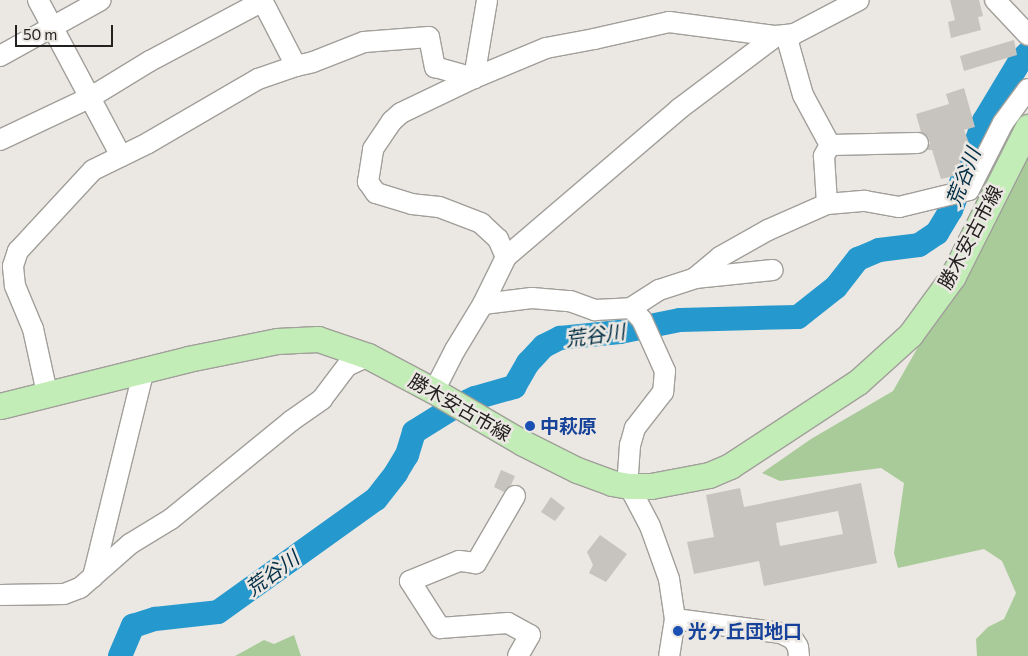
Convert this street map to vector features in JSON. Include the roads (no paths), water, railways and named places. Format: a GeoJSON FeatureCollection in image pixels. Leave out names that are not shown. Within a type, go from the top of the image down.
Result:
{"type":"FeatureCollection","features":[{"type":"Feature","properties":{"kind":"main road","name":"勝木安古市線"},"geometry":{"type":"LineString","coordinates":[[0,406],[144,369],[268,343],[318,339],[368,356],[439,393],[523,443],[576,470],[612,483],[629,486],[709,476],[730,466],[858,382],[910,335],[953,276],[1028,127]]}},
{"type":"Feature","properties":{"kind":"street"},"geometry":{"type":"LineString","coordinates":[[38,0],[121,156]]}},
{"type":"Feature","properties":{"kind":"street"},"geometry":{"type":"LineString","coordinates":[[0,56],[101,0]]}},
{"type":"Feature","properties":{"kind":"street"},"geometry":{"type":"LineString","coordinates":[[0,140],[91,97],[150,60],[262,0],[296,66]]}},
{"type":"Feature","properties":{"kind":"street"},"geometry":{"type":"LineString","coordinates":[[474,78],[487,0]]}},
{"type":"Feature","properties":{"kind":"street"},"geometry":{"type":"LineString","coordinates":[[995,0],[1028,35]]}},
{"type":"Feature","properties":{"kind":"street"},"geometry":{"type":"LineString","coordinates":[[506,257],[498,239],[481,223],[439,207],[412,204],[376,193],[368,182],[373,149],[392,121],[401,113],[474,78],[546,48],[594,40],[669,22],[781,36],[794,34],[846,3]]}},
{"type":"Feature","properties":{"kind":"street"},"geometry":{"type":"LineString","coordinates":[[781,36],[803,95],[830,145]]}},
{"type":"Feature","properties":{"kind":"street"},"geometry":{"type":"LineString","coordinates":[[439,393],[455,350],[483,304],[506,257],[679,109],[781,36]]}},
{"type":"Feature","properties":{"kind":"street"},"geometry":{"type":"LineString","coordinates":[[47,393],[33,328],[15,286],[13,266],[18,251],[93,170],[148,143],[258,80],[313,62],[364,42],[429,37],[434,67],[474,78]]}},
{"type":"Feature","properties":{"kind":"street"},"geometry":{"type":"LineString","coordinates":[[695,278],[720,256],[768,230],[827,204],[865,201],[899,207],[969,190],[1003,123],[1028,89]]}},
{"type":"Feature","properties":{"kind":"street"},"geometry":{"type":"LineString","coordinates":[[830,145],[918,143]]}},
{"type":"Feature","properties":{"kind":"street"},"geometry":{"type":"LineString","coordinates":[[827,204],[824,156],[830,145]]}},
{"type":"Feature","properties":{"kind":"street"},"geometry":{"type":"LineString","coordinates":[[483,304],[532,298],[570,301],[595,310],[631,308],[659,290],[695,278],[773,270]]}},
{"type":"Feature","properties":{"kind":"street"},"geometry":{"type":"LineString","coordinates":[[631,308],[642,320],[665,371],[663,392],[635,428],[630,445],[629,486],[650,526],[669,579],[675,619],[669,656]]}},
{"type":"Feature","properties":{"kind":"street"},"geometry":{"type":"LineString","coordinates":[[0,595],[64,594],[80,588],[130,544],[171,519],[291,421],[322,399],[347,366],[368,356]]}},
{"type":"Feature","properties":{"kind":"street"},"geometry":{"type":"LineString","coordinates":[[93,577],[144,369]]}},
{"type":"Feature","properties":{"kind":"street"},"geometry":{"type":"LineString","coordinates":[[515,496],[476,562],[459,561],[410,581],[440,628],[508,623],[530,636],[518,656]]}},
{"type":"Feature","properties":{"kind":"street"},"geometry":{"type":"LineString","coordinates":[[675,619],[781,633],[793,639],[798,647],[799,656]]}},
{"type":"Feature","properties":{"kind":"waterway","name":"荒谷川"},"geometry":{"type":"LineString","coordinates":[[120,656],[133,626],[155,619],[218,612],[376,499],[407,455],[414,432],[451,409],[475,398],[514,387],[528,363],[544,346],[560,338],[620,332],[680,320],[798,317],[836,287],[858,259],[879,250],[919,245],[937,233],[951,210],[984,121],[1020,61],[1028,53]]}},
{"type":"Feature","properties":{"kind":"place","name":"中萩原"},"geometry":{"type":"Point","coordinates":[530,426]}},
{"type":"Feature","properties":{"kind":"place","name":"光ヶ丘団地口"},"geometry":{"type":"Point","coordinates":[678,631]}}]}
